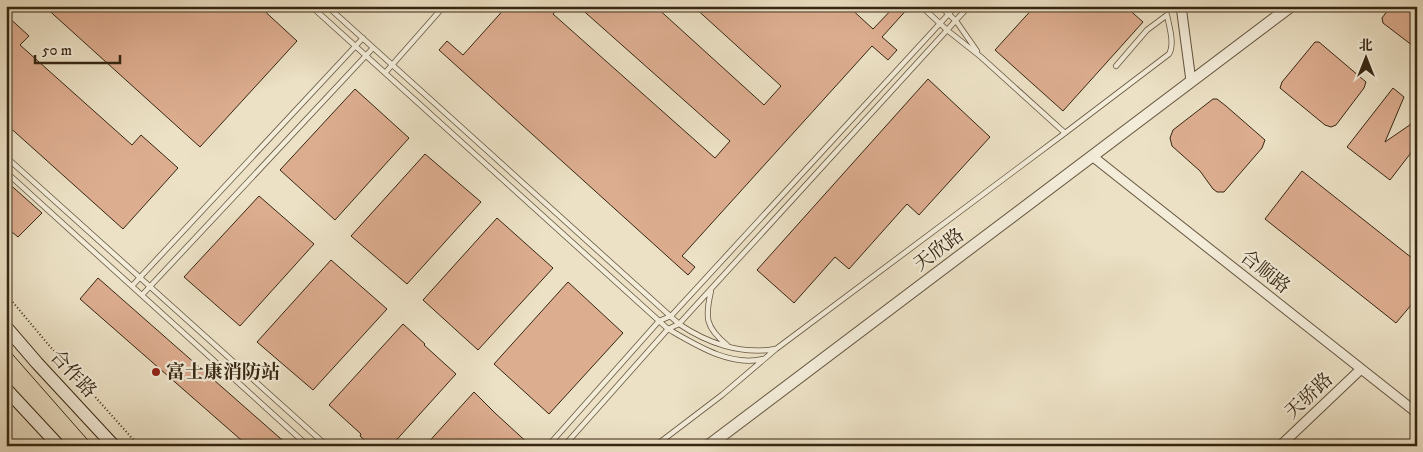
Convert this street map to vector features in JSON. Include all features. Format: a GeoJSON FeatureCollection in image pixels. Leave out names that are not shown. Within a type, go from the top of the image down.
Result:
{"type":"FeatureCollection","features":[{"type":"Feature","properties":{"kind":"main road","name":"合作路"},"geometry":{"type":"LineString","coordinates":[[6,327],[114,446]]}},
{"type":"Feature","properties":{"kind":"main road"},"geometry":{"type":"LineString","coordinates":[[6,389],[59,446]]}},
{"type":"Feature","properties":{"kind":"street"},"geometry":{"type":"LineString","coordinates":[[1181,6],[1191,82]]}},
{"type":"Feature","properties":{"kind":"street","name":"天欣路"},"geometry":{"type":"LineString","coordinates":[[708,446],[1291,6]]}},
{"type":"Feature","properties":{"kind":"street","name":"合顺路"},"geometry":{"type":"LineString","coordinates":[[1092,156],[1417,414]]}},
{"type":"Feature","properties":{"kind":"street","name":"天骄路"},"geometry":{"type":"LineString","coordinates":[[1280,446],[1361,369]]}},
{"type":"Feature","properties":{"kind":"lane"},"geometry":{"type":"LineString","coordinates":[[311,6],[668,329],[702,348],[741,360],[754,361],[764,359],[1169,54],[1171,40],[1167,16],[1147,30],[1116,66]]}},
{"type":"Feature","properties":{"kind":"lane"},"geometry":{"type":"LineString","coordinates":[[327,6],[679,324],[691,332],[730,348],[761,352],[776,349]]}},
{"type":"Feature","properties":{"kind":"lane"},"geometry":{"type":"LineString","coordinates":[[385,73],[444,6]]}},
{"type":"Feature","properties":{"kind":"lane"},"geometry":{"type":"LineString","coordinates":[[921,6],[947,30],[981,56],[1066,133]]}},
{"type":"Feature","properties":{"kind":"lane"},"geometry":{"type":"LineString","coordinates":[[940,6],[956,21],[981,56]]}},
{"type":"Feature","properties":{"kind":"lane"},"geometry":{"type":"LineString","coordinates":[[548,446],[659,321],[671,316],[956,6]]}},
{"type":"Feature","properties":{"kind":"lane"},"geometry":{"type":"LineString","coordinates":[[564,446],[668,329],[679,324],[969,6]]}},
{"type":"Feature","properties":{"kind":"lane"},"geometry":{"type":"LineString","coordinates":[[132,286],[363,38]]}},
{"type":"Feature","properties":{"kind":"lane"},"geometry":{"type":"LineString","coordinates":[[142,295],[373,48]]}},
{"type":"Feature","properties":{"kind":"lane"},"geometry":{"type":"LineString","coordinates":[[6,157],[327,446]]}},
{"type":"Feature","properties":{"kind":"lane"},"geometry":{"type":"LineString","coordinates":[[6,172],[308,446]]}},
{"type":"Feature","properties":{"kind":"lane"},"geometry":{"type":"LineString","coordinates":[[711,289],[707,317],[710,328],[730,348]]}},
{"type":"Feature","properties":{"kind":"lane"},"geometry":{"type":"LineString","coordinates":[[655,446],[722,395],[776,349]]}},
{"type":"Feature","properties":{"kind":"path"},"geometry":{"type":"LineString","coordinates":[[6,294],[139,446]]}},
{"type":"Feature","properties":{"kind":"building"},"geometry":{"type":"Polygon","coordinates":[[[44,6],[259,6],[297,41],[200,147],[44,6]]]}},
{"type":"Feature","properties":{"kind":"building"},"geometry":{"type":"Polygon","coordinates":[[[507,6],[560,6],[553,14],[715,158],[730,141],[578,6],[655,6],[764,105],[781,86],[693,6],[848,6],[873,29],[895,6],[910,6],[882,37],[897,50],[888,60],[872,46],[682,256],[695,267],[688,275],[439,50],[447,41],[463,55],[507,6]]]}},
{"type":"Feature","properties":{"kind":"building"},"geometry":{"type":"Polygon","coordinates":[[[1035,6],[1125,6],[1143,22],[1063,111],[995,50],[1035,6]]]}},
{"type":"Feature","properties":{"kind":"building"},"geometry":{"type":"Polygon","coordinates":[[[1391,6],[1417,6],[1417,49],[1383,23],[1382,18],[1391,6]]]}},
{"type":"Feature","properties":{"kind":"building"},"geometry":{"type":"Polygon","coordinates":[[[6,15],[29,36],[20,45],[132,145],[141,135],[178,168],[123,229],[6,124],[6,15]]]}},
{"type":"Feature","properties":{"kind":"building"},"geometry":{"type":"Polygon","coordinates":[[[1315,42],[1319,42],[1366,82],[1364,88],[1336,125],[1331,127],[1325,125],[1280,88],[1282,82],[1315,42]]]}},
{"type":"Feature","properties":{"kind":"building"},"geometry":{"type":"Polygon","coordinates":[[[928,79],[990,137],[919,215],[907,204],[849,269],[835,257],[794,303],[757,270],[928,79]]]}},
{"type":"Feature","properties":{"kind":"building"},"geometry":{"type":"Polygon","coordinates":[[[1393,88],[1404,97],[1385,142],[1417,120],[1417,145],[1390,180],[1347,147],[1393,88]]]}},
{"type":"Feature","properties":{"kind":"building"},"geometry":{"type":"Polygon","coordinates":[[[355,89],[409,138],[335,220],[280,170],[355,89]]]}},
{"type":"Feature","properties":{"kind":"building"},"geometry":{"type":"Polygon","coordinates":[[[1213,99],[1217,99],[1226,106],[1265,140],[1262,148],[1224,192],[1217,192],[1213,189],[1200,171],[1172,146],[1170,138],[1173,130],[1213,99]]]}},
{"type":"Feature","properties":{"kind":"building"},"geometry":{"type":"Polygon","coordinates":[[[425,154],[481,202],[407,284],[351,236],[425,154]]]}},
{"type":"Feature","properties":{"kind":"building"},"geometry":{"type":"Polygon","coordinates":[[[1302,171],[1417,262],[1417,298],[1396,323],[1265,219],[1302,171]]]}},
{"type":"Feature","properties":{"kind":"building"},"geometry":{"type":"Polygon","coordinates":[[[6,181],[42,213],[18,237],[6,227],[6,181]]]}},
{"type":"Feature","properties":{"kind":"building"},"geometry":{"type":"Polygon","coordinates":[[[259,196],[314,244],[240,326],[184,277],[259,196]]]}},
{"type":"Feature","properties":{"kind":"building"},"geometry":{"type":"Polygon","coordinates":[[[497,218],[553,268],[478,350],[423,300],[497,218]]]}},
{"type":"Feature","properties":{"kind":"building"},"geometry":{"type":"Polygon","coordinates":[[[331,260],[387,309],[313,390],[257,342],[331,260]]]}},
{"type":"Feature","properties":{"kind":"building"},"geometry":{"type":"Polygon","coordinates":[[[98,278],[289,446],[248,446],[80,299],[98,278]]]}},
{"type":"Feature","properties":{"kind":"building"},"geometry":{"type":"Polygon","coordinates":[[[568,282],[623,333],[549,414],[494,364],[568,282]]]}},
{"type":"Feature","properties":{"kind":"building"},"geometry":{"type":"Polygon","coordinates":[[[403,324],[456,374],[391,446],[371,446],[360,436],[361,434],[329,405],[403,324]]]}},
{"type":"Feature","properties":{"kind":"building"},"geometry":{"type":"Polygon","coordinates":[[[474,392],[495,413],[531,446],[425,446],[474,392]]]}},
{"type":"Feature","properties":{"kind":"tram line"},"geometry":{"type":"LineString","coordinates":[[6,347],[93,446]]}},
{"type":"Feature","properties":{"kind":"place","name":"富士康消防站"},"geometry":{"type":"Point","coordinates":[156,372]}}]}
